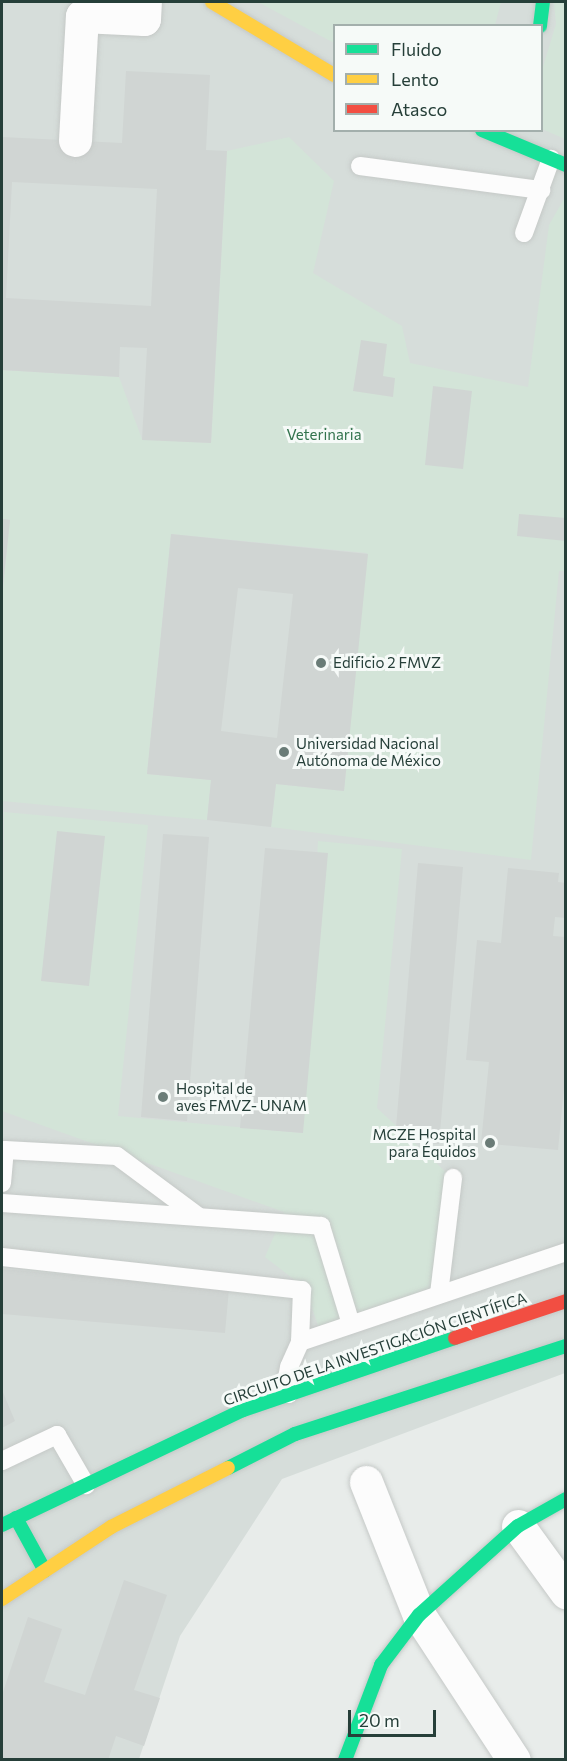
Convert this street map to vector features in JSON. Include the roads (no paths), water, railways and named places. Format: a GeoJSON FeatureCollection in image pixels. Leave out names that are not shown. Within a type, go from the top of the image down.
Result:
{"type":"FeatureCollection","features":[{"type":"Feature","properties":{"kind":"street"},"geometry":{"type":"LineString","coordinates":[[75,141],[82,16],[144,19],[145,2]]}},
{"type":"Feature","properties":{"kind":"street"},"geometry":{"type":"LineString","coordinates":[[212,2],[333,74]]}},
{"type":"Feature","properties":{"kind":"street"},"geometry":{"type":"LineString","coordinates":[[540,24],[543,2]]}},
{"type":"Feature","properties":{"kind":"street"},"geometry":{"type":"LineString","coordinates":[[487,132],[558,162]]}},
{"type":"Feature","properties":{"kind":"street","name":"CIRCUITO DE LA INVESTIGACIÓN CIENTÍFICA"},"geometry":{"type":"LineString","coordinates":[[2,1525],[243,1410],[566,1301]]}},
{"type":"Feature","properties":{"kind":"street"},"geometry":{"type":"LineString","coordinates":[[2,1599],[111,1527],[295,1434],[566,1346]]}},
{"type":"Feature","properties":{"kind":"street"},"geometry":{"type":"LineString","coordinates":[[366,1482],[419,1615],[514,1760]]}},
{"type":"Feature","properties":{"kind":"street"},"geometry":{"type":"LineString","coordinates":[[345,1760],[381,1665],[419,1615],[518,1526],[566,1499]]}},
{"type":"Feature","properties":{"kind":"street"},"geometry":{"type":"LineString","coordinates":[[16,1518],[45,1571]]}},
{"type":"Feature","properties":{"kind":"street"},"geometry":{"type":"LineString","coordinates":[[518,1526],[566,1592]]}},
{"type":"Feature","properties":{"kind":"lane"},"geometry":{"type":"LineString","coordinates":[[524,233],[541,190],[558,162]]}},
{"type":"Feature","properties":{"kind":"lane"},"geometry":{"type":"LineString","coordinates":[[360,166],[541,190]]}},
{"type":"Feature","properties":{"kind":"lane"},"geometry":{"type":"LineString","coordinates":[[2,1183],[5,1150],[117,1156],[199,1217]]}},
{"type":"Feature","properties":{"kind":"lane"},"geometry":{"type":"LineString","coordinates":[[439,1294],[453,1179]]}},
{"type":"Feature","properties":{"kind":"lane"},"geometry":{"type":"LineString","coordinates":[[2,1203],[321,1226],[351,1324]]}},
{"type":"Feature","properties":{"kind":"lane"},"geometry":{"type":"LineString","coordinates":[[300,1342],[566,1252]]}},
{"type":"Feature","properties":{"kind":"lane"},"geometry":{"type":"LineString","coordinates":[[2,1257],[303,1290],[300,1342],[289,1367],[286,1383],[289,1394]]}},
{"type":"Feature","properties":{"kind":"lane"},"geometry":{"type":"LineString","coordinates":[[2,1461],[57,1435],[86,1485]]}},
{"type":"Feature","properties":{"kind":"place","name":"Edificio 2 FMVZ"},"geometry":{"type":"Point","coordinates":[321,663]}},
{"type":"Feature","properties":{"kind":"place","name":"Universidad Nacional Autónoma de México"},"geometry":{"type":"Point","coordinates":[284,752]}},
{"type":"Feature","properties":{"kind":"place","name":"Hospital de aves FMVZ- UNAM"},"geometry":{"type":"Point","coordinates":[163,1097]}},
{"type":"Feature","properties":{"kind":"place","name":"MCZE Hospital para Équidos"},"geometry":{"type":"Point","coordinates":[490,1143]}},
{"type":"Feature","properties":{"kind":"park label","name":"Veterinaria"},"geometry":{"type":"Point","coordinates":[324,435]}}]}
